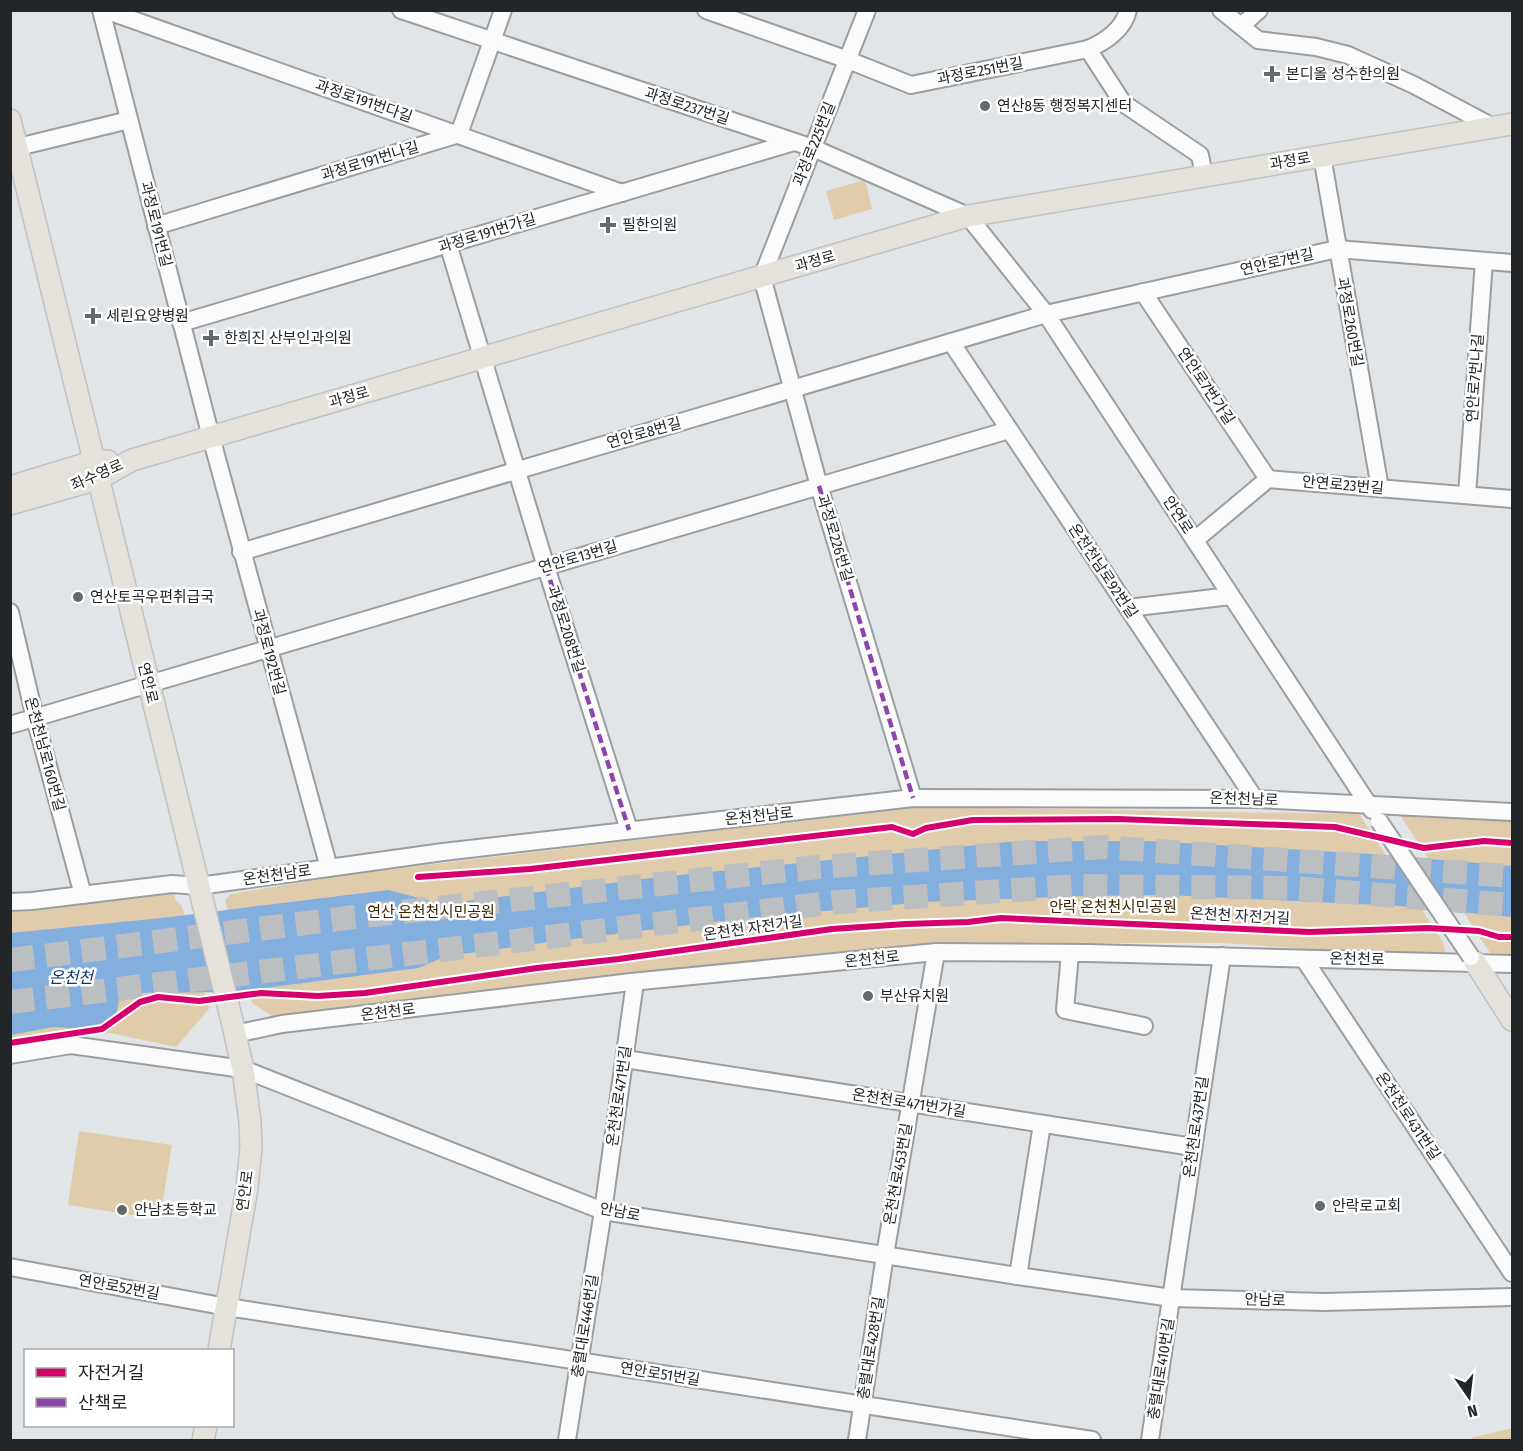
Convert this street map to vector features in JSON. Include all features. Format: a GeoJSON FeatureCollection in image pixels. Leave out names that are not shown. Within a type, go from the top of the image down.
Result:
{"type":"FeatureCollection","features":[{"type":"Feature","properties":{"kind":"main road"},"geometry":{"type":"LineString","coordinates":[[10,120],[14,148],[96,470]]}},
{"type":"Feature","properties":{"kind":"main road","name":"과정로"},"geometry":{"type":"LineString","coordinates":[[132,460],[968,216],[1502,125]]}},
{"type":"Feature","properties":{"kind":"main road","name":"좌수영로"},"geometry":{"type":"LineString","coordinates":[[10,487],[96,470],[132,460]]}},
{"type":"Feature","properties":{"kind":"main road","name":"좌수영로"},"geometry":{"type":"LineString","coordinates":[[10,504],[96,470]]}},
{"type":"Feature","properties":{"kind":"main road","name":"연안로"},"geometry":{"type":"LineString","coordinates":[[96,470],[243,1069],[250,1114],[251,1147],[247,1188],[219,1349]]}},
{"type":"Feature","properties":{"kind":"main road"},"geometry":{"type":"LineString","coordinates":[[1473,960],[1512,1020]]}},
{"type":"Feature","properties":{"kind":"street","name":"과정로191번길"},"geometry":{"type":"LineString","coordinates":[[101,10],[211,437]]}},
{"type":"Feature","properties":{"kind":"street","name":"과정로191번다길"},"geometry":{"type":"LineString","coordinates":[[105,10],[622,193]]}},
{"type":"Feature","properties":{"kind":"street","name":"과정로237번길"},"geometry":{"type":"LineString","coordinates":[[400,10],[813,148],[968,216]]}},
{"type":"Feature","properties":{"kind":"street"},"geometry":{"type":"LineString","coordinates":[[459,134],[502,10]]}},
{"type":"Feature","properties":{"kind":"street","name":"과정로251번길"},"geometry":{"type":"LineString","coordinates":[[706,10],[911,84],[1088,49]]}},
{"type":"Feature","properties":{"kind":"street","name":"과정로225번길"},"geometry":{"type":"LineString","coordinates":[[762,277],[867,10]]}},
{"type":"Feature","properties":{"kind":"street"},"geometry":{"type":"LineString","coordinates":[[1128,10],[1126,17],[1115,32],[1101,44],[1088,49],[1123,103],[1200,155],[1204,176]]}},
{"type":"Feature","properties":{"kind":"street"},"geometry":{"type":"LineString","coordinates":[[1221,10],[1258,40],[1316,47],[1348,55],[1502,125]]}},
{"type":"Feature","properties":{"kind":"street"},"geometry":{"type":"LineString","coordinates":[[1241,26],[1259,10]]}},
{"type":"Feature","properties":{"kind":"street"},"geometry":{"type":"LineString","coordinates":[[14,148],[129,120]]}},
{"type":"Feature","properties":{"kind":"street","name":"과정로191번나길"},"geometry":{"type":"LineString","coordinates":[[156,226],[459,134]]}},
{"type":"Feature","properties":{"kind":"street","name":"과정로191번가길"},"geometry":{"type":"LineString","coordinates":[[181,323],[794,142]]}},
{"type":"Feature","properties":{"kind":"street","name":"과정로260번길"},"geometry":{"type":"LineString","coordinates":[[1322,156],[1380,488]]}},
{"type":"Feature","properties":{"kind":"street","name":"안연로"},"geometry":{"type":"LineString","coordinates":[[968,216],[1046,314],[1473,960]]}},
{"type":"Feature","properties":{"kind":"street","name":"과정로208번길"},"geometry":{"type":"LineString","coordinates":[[448,244],[629,830]]}},
{"type":"Feature","properties":{"kind":"street","name":"연안로7번길"},"geometry":{"type":"LineString","coordinates":[[1046,314],[1337,249],[1512,263]]}},
{"type":"Feature","properties":{"kind":"street","name":"연안로7번나길"},"geometry":{"type":"LineString","coordinates":[[1467,495],[1484,261]]}},
{"type":"Feature","properties":{"kind":"street","name":"과정로226번길"},"geometry":{"type":"LineString","coordinates":[[762,277],[819,486],[913,798]]}},
{"type":"Feature","properties":{"kind":"street","name":"연안로7번가길"},"geometry":{"type":"LineString","coordinates":[[1143,292],[1268,479]]}},
{"type":"Feature","properties":{"kind":"street","name":"연안로8번길"},"geometry":{"type":"LineString","coordinates":[[241,552],[1046,314]]}},
{"type":"Feature","properties":{"kind":"street","name":"온천천남로92번길"},"geometry":{"type":"LineString","coordinates":[[951,342],[1255,799]]}},
{"type":"Feature","properties":{"kind":"street","name":"연안로13번길"},"geometry":{"type":"LineString","coordinates":[[10,725],[1009,430]]}},
{"type":"Feature","properties":{"kind":"street","name":"과정로192번길"},"geometry":{"type":"LineString","coordinates":[[211,437],[329,868]]}},
{"type":"Feature","properties":{"kind":"street"},"geometry":{"type":"LineString","coordinates":[[1195,540],[1268,479]]}},
{"type":"Feature","properties":{"kind":"street","name":"안연로23번길"},"geometry":{"type":"LineString","coordinates":[[1268,479],[1512,499]]}},
{"type":"Feature","properties":{"kind":"street"},"geometry":{"type":"LineString","coordinates":[[1128,608],[1231,596]]}},
{"type":"Feature","properties":{"kind":"street","name":"온천천남로160번길"},"geometry":{"type":"LineString","coordinates":[[12,621],[34,718],[83,895]]}},
{"type":"Feature","properties":{"kind":"street","name":"온천천남로"},"geometry":{"type":"LineString","coordinates":[[10,902],[171,884],[201,895],[329,868],[443,852],[913,798],[1176,797],[1512,812]]}},
{"type":"Feature","properties":{"kind":"street","name":"온천천로"},"geometry":{"type":"LineString","coordinates":[[233,1029],[635,982],[936,952],[1473,960],[1512,964]]}},
{"type":"Feature","properties":{"kind":"street","name":"온천천로453번길"},"geometry":{"type":"LineString","coordinates":[[885,1255],[936,952]]}},
{"type":"Feature","properties":{"kind":"street"},"geometry":{"type":"LineString","coordinates":[[1070,953],[1065,1010],[1144,1026]]}},
{"type":"Feature","properties":{"kind":"street","name":"온천천로437번길"},"geometry":{"type":"LineString","coordinates":[[1172,1298],[1222,956]]}},
{"type":"Feature","properties":{"kind":"street","name":"온천천로431번길"},"geometry":{"type":"LineString","coordinates":[[1304,958],[1512,1274]]}},
{"type":"Feature","properties":{"kind":"street","name":"온천천로471번길"},"geometry":{"type":"LineString","coordinates":[[603,1211],[635,982]]}},
{"type":"Feature","properties":{"kind":"street"},"geometry":{"type":"LineString","coordinates":[[10,1055],[71,1045],[243,1069]]}},
{"type":"Feature","properties":{"kind":"street","name":"온천천로471번가길"},"geometry":{"type":"LineString","coordinates":[[625,1059],[1193,1147]]}},
{"type":"Feature","properties":{"kind":"street","name":"안남로"},"geometry":{"type":"LineString","coordinates":[[243,1069],[603,1211],[1172,1298],[1324,1302],[1512,1296]]}},
{"type":"Feature","properties":{"kind":"street"},"geometry":{"type":"LineString","coordinates":[[1018,1276],[1042,1124]]}},
{"type":"Feature","properties":{"kind":"street","name":"충렬대로446번길"},"geometry":{"type":"LineString","coordinates":[[567,1440],[603,1211]]}},
{"type":"Feature","properties":{"kind":"street","name":"충렬대로428번길"},"geometry":{"type":"LineString","coordinates":[[857,1440],[885,1255]]}},
{"type":"Feature","properties":{"kind":"street","name":"연안로52번길"},"geometry":{"type":"LineString","coordinates":[[10,1267],[227,1307]]}},
{"type":"Feature","properties":{"kind":"street","name":"충렬대로410번길"},"geometry":{"type":"LineString","coordinates":[[1150,1440],[1172,1298]]}},
{"type":"Feature","properties":{"kind":"street","name":"연안로51번길"},"geometry":{"type":"LineString","coordinates":[[227,1307],[1092,1440]]}},
{"type":"Feature","properties":{"kind":"green space"},"geometry":{"type":"Polygon","coordinates":[[[865,180],[872,209],[834,220],[826,191],[865,180]]]}},
{"type":"Feature","properties":{"kind":"green space"},"geometry":{"type":"Polygon","coordinates":[[[915,807],[1359,814],[1443,942],[1446,954],[1402,956],[1223,943],[935,943],[790,956],[272,1016],[252,1003],[225,900],[231,894],[351,874],[915,807]]]}},
{"type":"Feature","properties":{"kind":"green space"},"geometry":{"type":"Polygon","coordinates":[[[1400,815],[1512,821],[1512,961],[1494,959],[1400,815]]]}},
{"type":"Feature","properties":{"kind":"green space"},"geometry":{"type":"Polygon","coordinates":[[[173,889],[176,901],[182,906],[187,923],[11,944],[11,906],[173,889]]]}},
{"type":"Feature","properties":{"kind":"green space"},"geometry":{"type":"Polygon","coordinates":[[[202,984],[209,1009],[176,1047],[110,1033],[11,1046],[11,1020],[115,986],[202,984]]]}},
{"type":"Feature","properties":{"kind":"green space"},"geometry":{"type":"Polygon","coordinates":[[[79,1131],[172,1145],[160,1219],[68,1205],[79,1131]]]}},
{"type":"Feature","properties":{"kind":"green space"},"geometry":{"type":"Polygon","coordinates":[[[1512,1428],[1512,1440],[1472,1440],[1471,1438],[1512,1428]]]}},
{"type":"Feature","properties":{"kind":"water","name":"온천천"},"geometry":{"type":"Polygon","coordinates":[[[1019,841],[1149,841],[1370,854],[1512,866],[1512,917],[1399,906],[1169,895],[925,902],[748,918],[557,941],[447,956],[418,968],[234,992],[120,993],[115,1022],[96,1030],[53,1027],[11,1035],[11,933],[162,918],[388,890],[442,904],[660,877],[1019,841]]]}},
{"type":"Feature","properties":{"kind":"tunnel"},"geometry":{"type":"LineString","coordinates":[[10,960],[354,917],[818,867],[1103,847],[1512,876]]}},
{"type":"Feature","properties":{"kind":"tunnel"},"geometry":{"type":"LineString","coordinates":[[10,1002],[838,902],[1076,886],[1293,888],[1512,905]]}},
{"type":"Feature","properties":{"kind":"marked path"},"geometry":{"type":"LineString","coordinates":[[819,486],[913,798]]}},
{"type":"Feature","properties":{"kind":"marked path"},"geometry":{"type":"LineString","coordinates":[[546,567],[629,830]]}},
{"type":"Feature","properties":{"kind":"cycle path"},"geometry":{"type":"LineString","coordinates":[[418,877],[530,869],[892,827],[913,834],[926,828],[973,820],[1117,819],[1335,827],[1424,848],[1484,841],[1512,843]]}},
{"type":"Feature","properties":{"kind":"cycle path","name":"온천천 자전거길"},"geometry":{"type":"LineString","coordinates":[[10,1043],[102,1029],[140,1002],[158,997],[199,1001],[261,993],[318,996],[365,993],[832,929],[968,922],[1001,918],[1310,932],[1428,928],[1479,931],[1499,937],[1512,937]]}},
{"type":"Feature","properties":{"kind":"place","name":"본디올 성수한의원"},"geometry":{"type":"Point","coordinates":[1272,74]}},
{"type":"Feature","properties":{"kind":"place","name":"연산8동 행정복지센터"},"geometry":{"type":"Point","coordinates":[985,106]}},
{"type":"Feature","properties":{"kind":"place","name":"필한의원"},"geometry":{"type":"Point","coordinates":[608,225]}},
{"type":"Feature","properties":{"kind":"place","name":"세린요양병원"},"geometry":{"type":"Point","coordinates":[93,316]}},
{"type":"Feature","properties":{"kind":"place","name":"한희진 산부인과의원"},"geometry":{"type":"Point","coordinates":[211,338]}},
{"type":"Feature","properties":{"kind":"place","name":"연산토곡우편취급국"},"geometry":{"type":"Point","coordinates":[78,597]}},
{"type":"Feature","properties":{"kind":"place","name":"부산유치원"},"geometry":{"type":"Point","coordinates":[868,996]}},
{"type":"Feature","properties":{"kind":"place","name":"안락로교회"},"geometry":{"type":"Point","coordinates":[1320,1206]}},
{"type":"Feature","properties":{"kind":"place","name":"안남초등학교"},"geometry":{"type":"Point","coordinates":[122,1210]}},
{"type":"Feature","properties":{"kind":"park label","name":"안락 온천천시민공원"},"geometry":{"type":"Point","coordinates":[1113,907]}},
{"type":"Feature","properties":{"kind":"park label","name":"연산 온천천시민공원"},"geometry":{"type":"Point","coordinates":[431,912]}}]}
